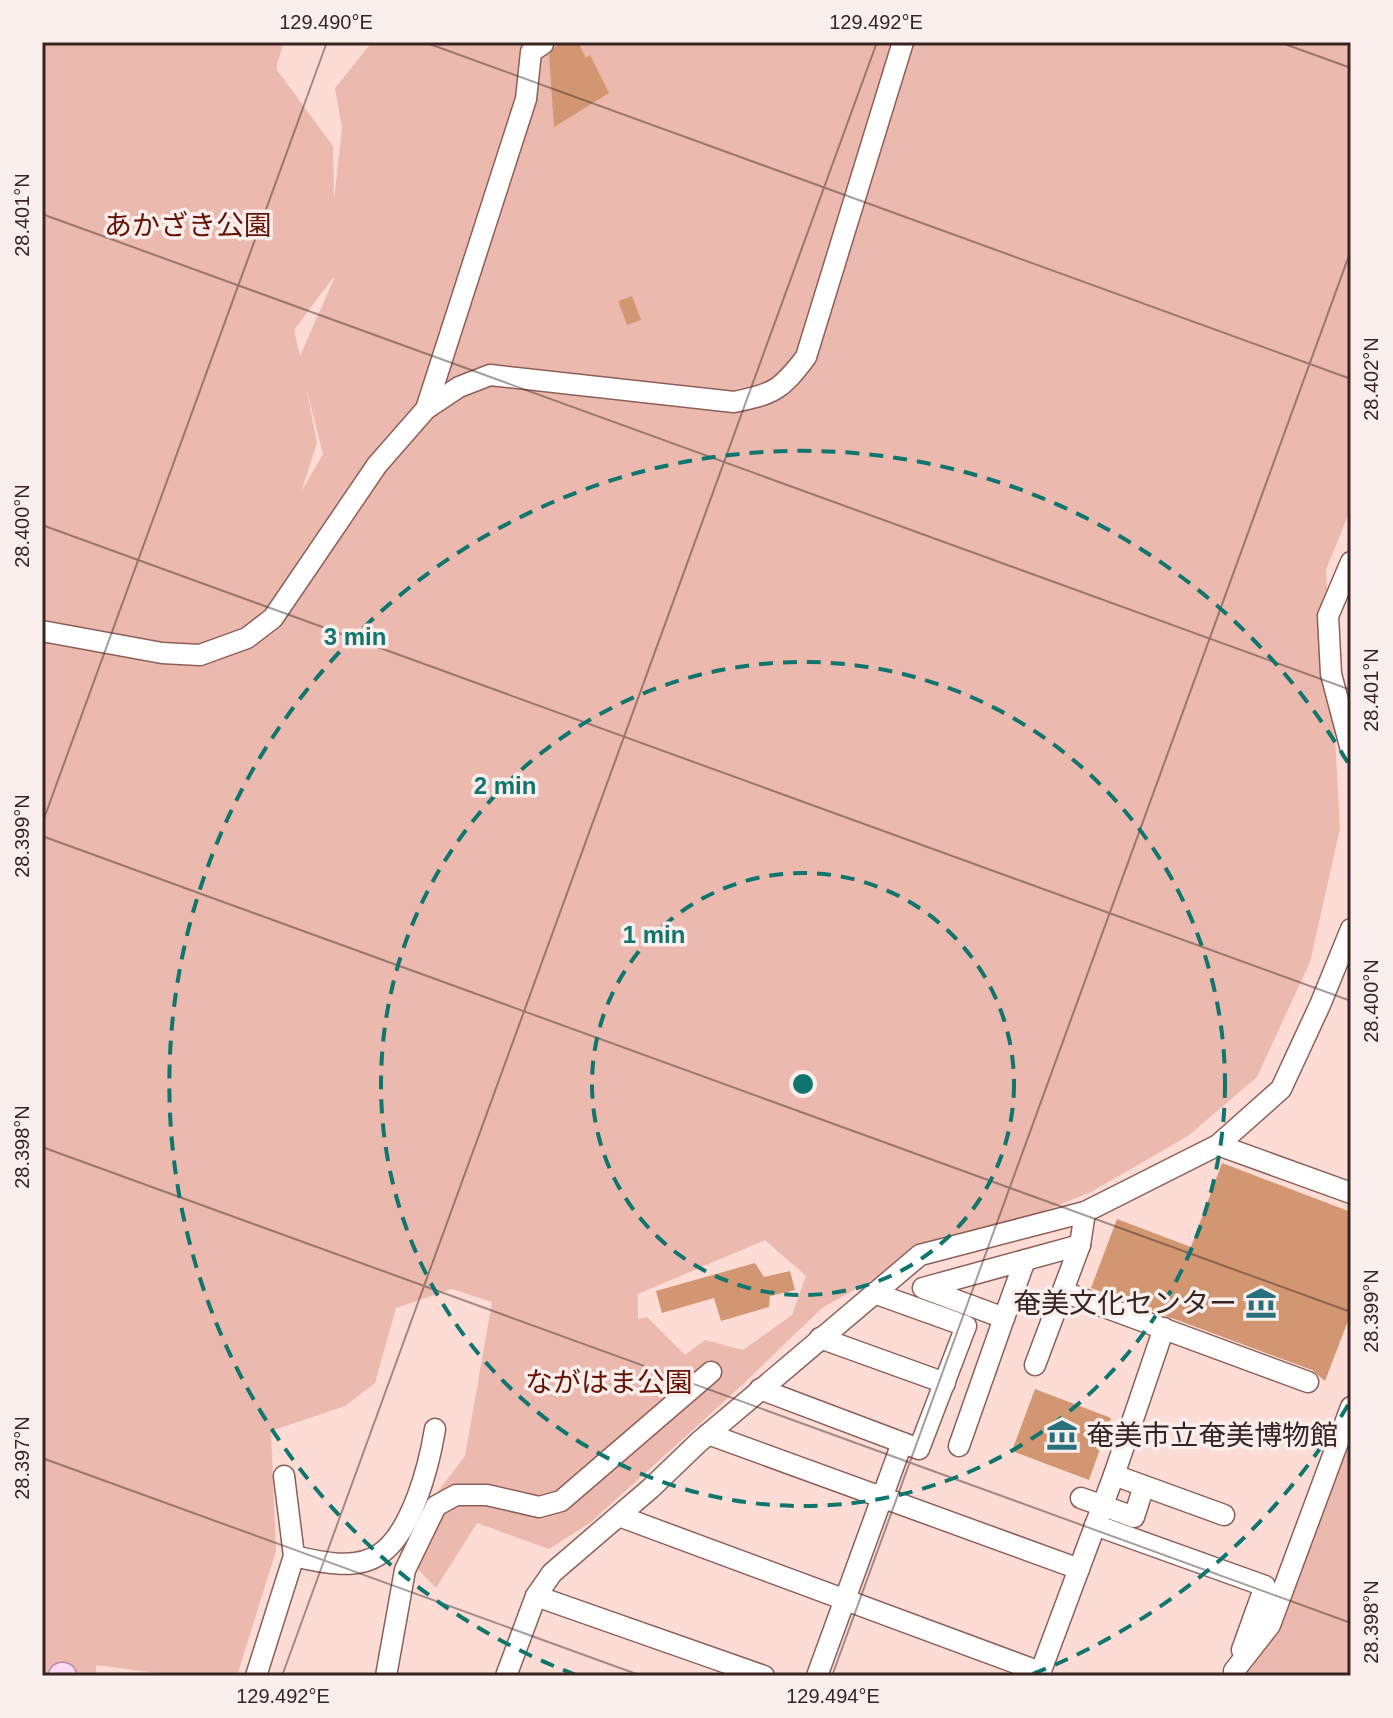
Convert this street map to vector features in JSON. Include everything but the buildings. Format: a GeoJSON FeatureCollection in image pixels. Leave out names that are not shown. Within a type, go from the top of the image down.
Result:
{"type":"FeatureCollection","features":[{"type":"Feature","properties":{"kind":"street"},"geometry":{"type":"LineString","coordinates":[[42,631],[162,653],[200,655],[247,638],[273,618],[377,465],[426,409],[459,387],[490,375],[734,402],[770,394],[790,379],[806,357],[903,42]]}},
{"type":"Feature","properties":{"kind":"street"},"geometry":{"type":"LineString","coordinates":[[426,409],[526,99],[531,52],[543,44]]}},
{"type":"Feature","properties":{"kind":"street"},"geometry":{"type":"LineString","coordinates":[[1351,562],[1328,616],[1331,674],[1351,750]]}},
{"type":"Feature","properties":{"kind":"street"},"geometry":{"type":"LineString","coordinates":[[506,1676],[536,1596],[552,1573],[760,1389],[920,1255],[1085,1212],[1218,1145],[1281,1089],[1351,931]]}},
{"type":"Feature","properties":{"kind":"street"},"geometry":{"type":"LineString","coordinates":[[1218,1145],[1351,1193]]}},
{"type":"Feature","properties":{"kind":"street"},"geometry":{"type":"LineString","coordinates":[[1035,1365],[1080,1245],[1085,1212]]}},
{"type":"Feature","properties":{"kind":"street"},"geometry":{"type":"LineString","coordinates":[[1004,1318],[923,1288],[1080,1245]]}},
{"type":"Feature","properties":{"kind":"street"},"geometry":{"type":"LineString","coordinates":[[959,1446],[1025,1260]]}},
{"type":"Feature","properties":{"kind":"street"},"geometry":{"type":"LineString","coordinates":[[760,1389],[919,1449],[966,1326],[874,1293]]}},
{"type":"Feature","properties":{"kind":"street"},"geometry":{"type":"LineString","coordinates":[[1072,1295],[1308,1382]]}},
{"type":"Feature","properties":{"kind":"street"},"geometry":{"type":"LineString","coordinates":[[619,1516],[1040,1674],[1114,1475],[1164,1328]]}},
{"type":"Feature","properties":{"kind":"street"},"geometry":{"type":"LineString","coordinates":[[820,1338],[945,1383]]}},
{"type":"Feature","properties":{"kind":"street"},"geometry":{"type":"LineString","coordinates":[[386,1676],[405,1570],[436,1506],[456,1495],[487,1495],[539,1507],[561,1501],[711,1372]]}},
{"type":"Feature","properties":{"kind":"street"},"geometry":{"type":"LineString","coordinates":[[1233,1673],[1270,1625],[1351,1407]]}},
{"type":"Feature","properties":{"kind":"street"},"geometry":{"type":"LineString","coordinates":[[294,1556],[326,1564],[379,1555],[399,1533],[415,1502],[435,1429]]}},
{"type":"Feature","properties":{"kind":"street"},"geometry":{"type":"LineString","coordinates":[[708,1434],[1079,1569]]}},
{"type":"Feature","properties":{"kind":"street"},"geometry":{"type":"LineString","coordinates":[[817,1676],[902,1443]]}},
{"type":"Feature","properties":{"kind":"street"},"geometry":{"type":"LineString","coordinates":[[1114,1475],[1224,1515]]}},
{"type":"Feature","properties":{"kind":"street"},"geometry":{"type":"LineString","coordinates":[[256,1676],[294,1556],[284,1476]]}},
{"type":"Feature","properties":{"kind":"street"},"geometry":{"type":"LineString","coordinates":[[1081,1498],[1134,1517],[1144,1486]]}},
{"type":"Feature","properties":{"kind":"street"},"geometry":{"type":"LineString","coordinates":[[1095,1525],[1265,1586],[1233,1673]]}},
{"type":"Feature","properties":{"kind":"street"},"geometry":{"type":"LineString","coordinates":[[536,1596],[764,1676]]}},
{"type":"Feature","properties":{"kind":"green space"},"geometry":{"type":"Polygon","coordinates":[[[42,42],[284,42],[277,70],[333,146],[334,200],[342,128],[335,88],[372,42],[1351,42],[1351,508],[1326,570],[1340,829],[1310,962],[1257,1077],[1188,1136],[1091,1192],[866,1283],[822,1308],[590,1523],[549,1549],[477,1523],[436,1588],[396,1546],[465,1456],[492,1302],[452,1289],[396,1308],[375,1383],[345,1406],[271,1431],[276,1551],[237,1676],[179,1676],[96,1665],[96,1676],[42,1676],[42,42]],[[334,279],[294,330],[300,356],[334,279]],[[306,387],[317,443],[301,492],[323,454],[306,387]],[[765,1240],[638,1294],[638,1319],[647,1317],[685,1355],[705,1340],[743,1350],[792,1315],[806,1276],[765,1240]]]}},
{"type":"Feature","properties":{"kind":"green space"},"geometry":{"type":"Polygon","coordinates":[[[1351,1428],[1351,1676],[1238,1676],[1351,1428]]]}},
{"type":"Feature","properties":{"kind":"place","name":"奄美文化センター"},"geometry":{"type":"Point","coordinates":[1261,1303]}},
{"type":"Feature","properties":{"kind":"place","name":"奄美市立奄美博物館"},"geometry":{"type":"Point","coordinates":[1062,1435]}},
{"type":"Feature","properties":{"kind":"park label","name":"あかざき公園"},"geometry":{"type":"Point","coordinates":[188,225]}},
{"type":"Feature","properties":{"kind":"park label","name":"ながはま公園"},"geometry":{"type":"Point","coordinates":[609,1382]}}]}
